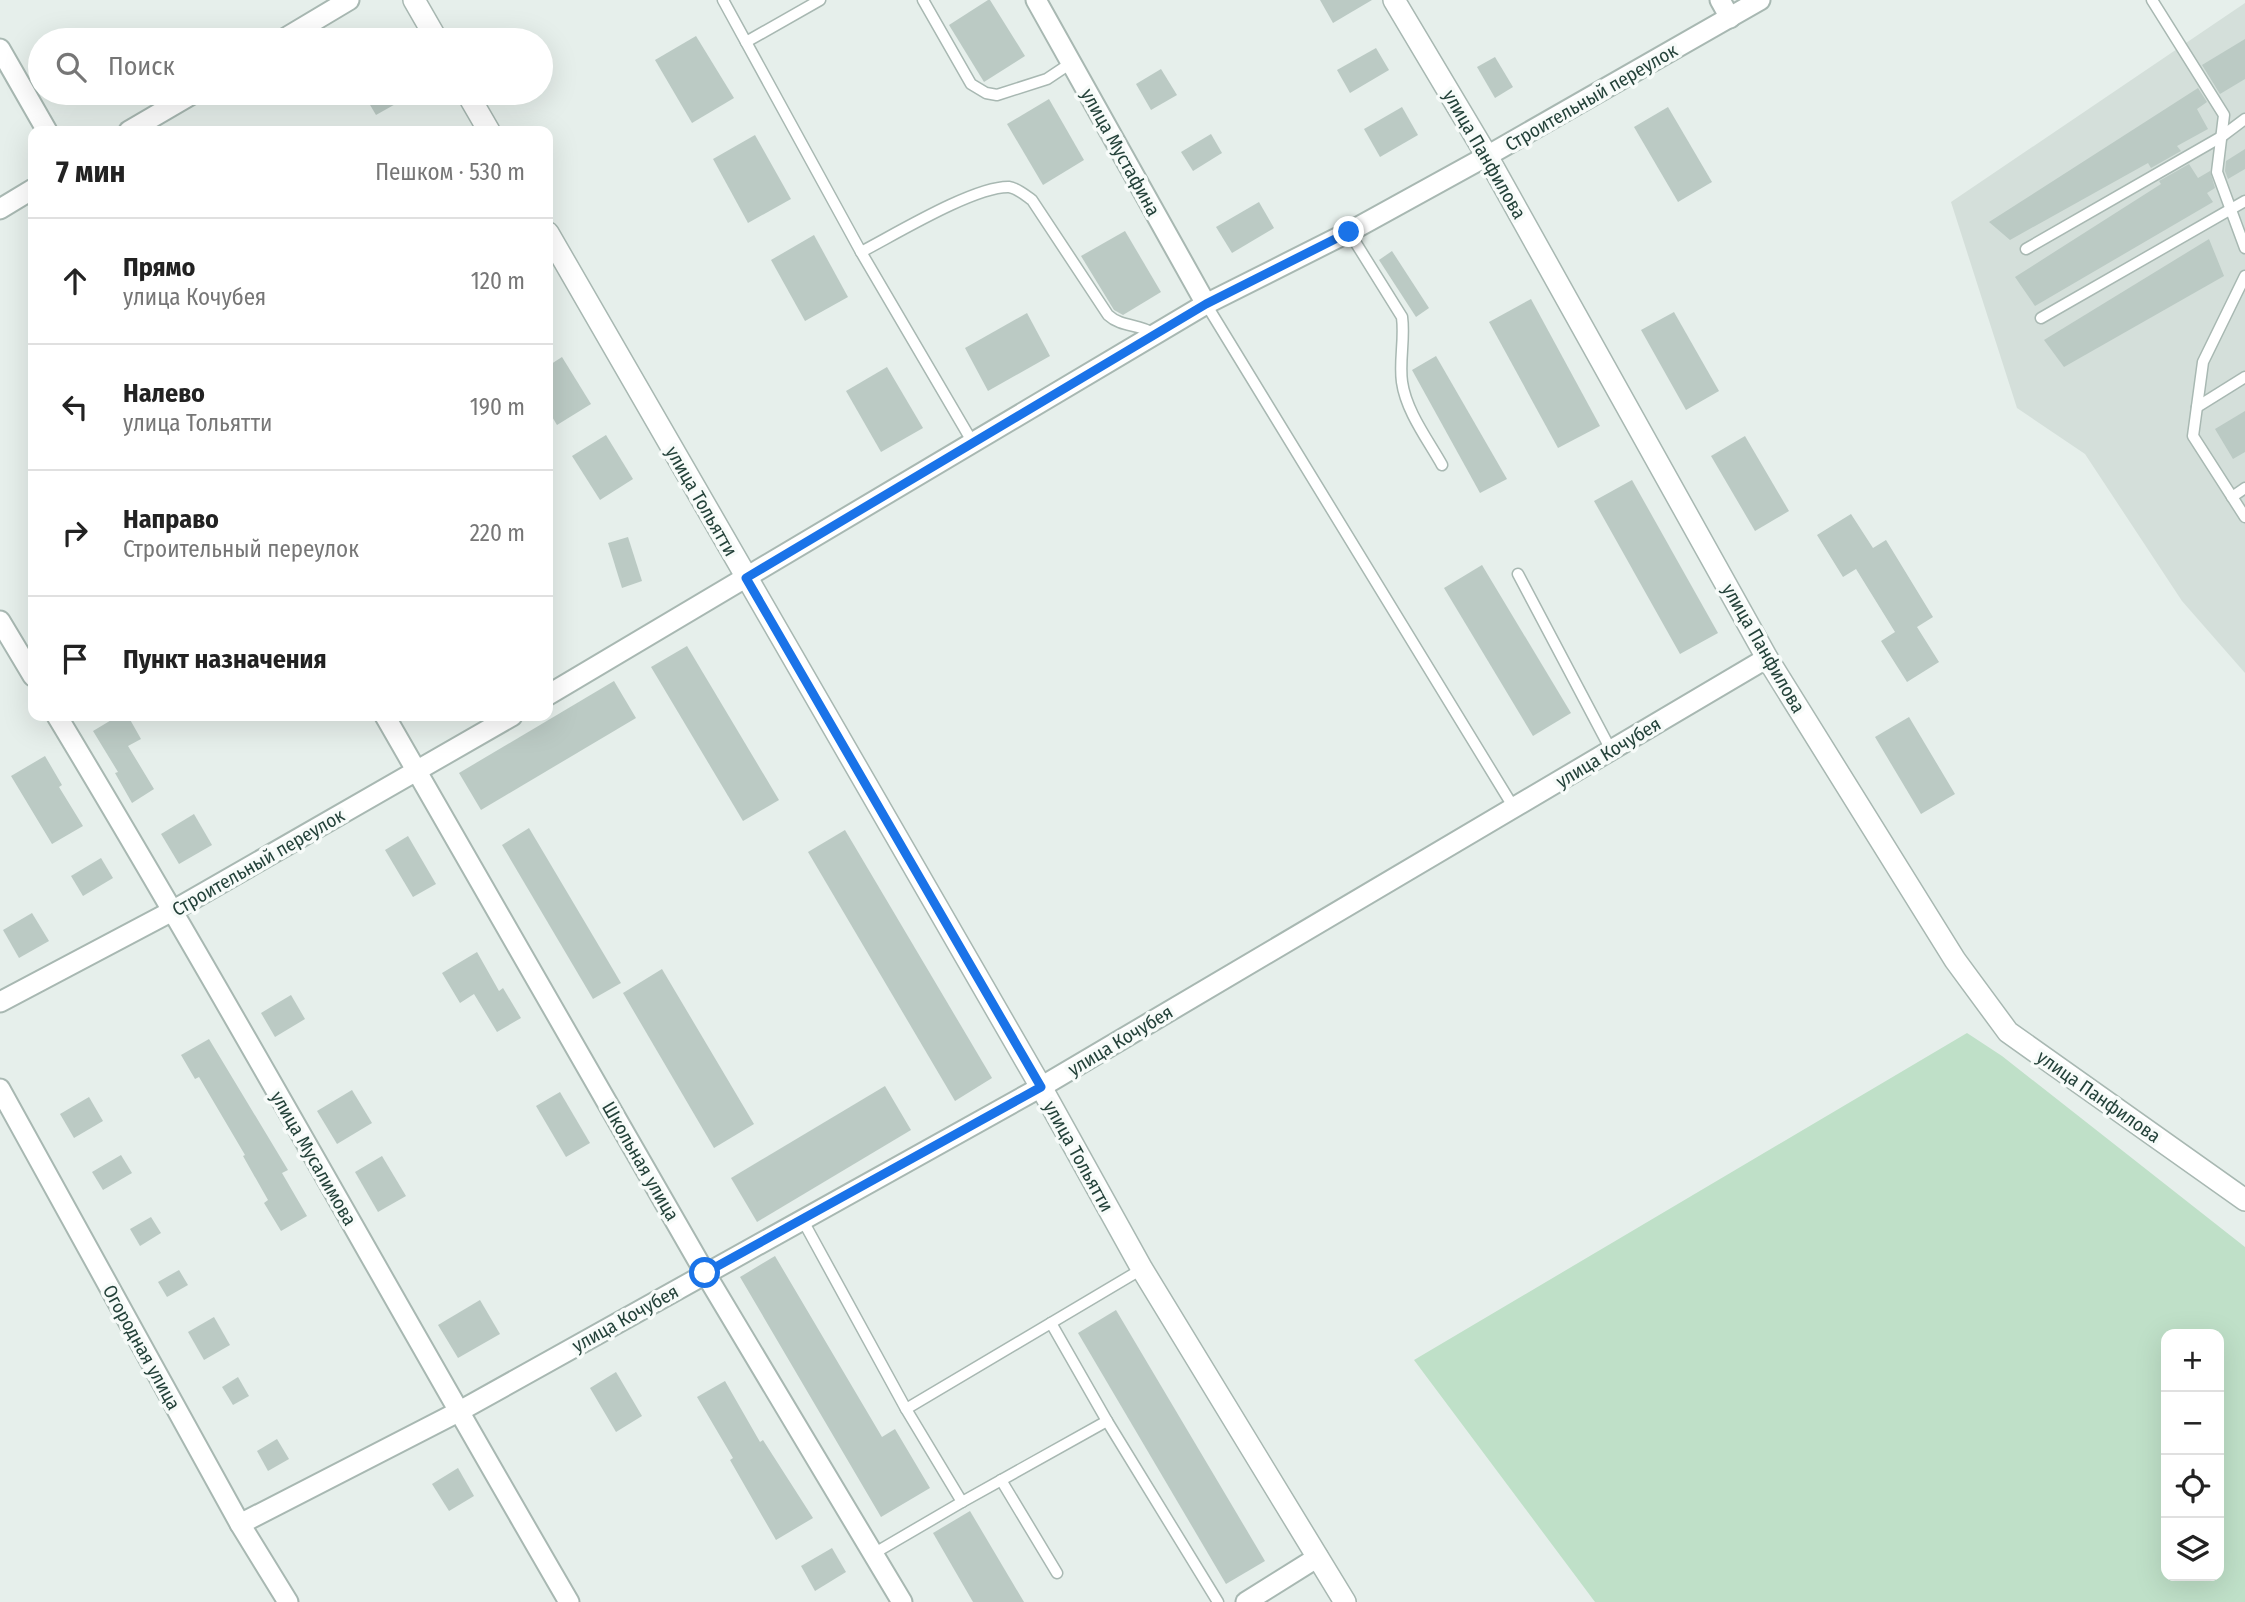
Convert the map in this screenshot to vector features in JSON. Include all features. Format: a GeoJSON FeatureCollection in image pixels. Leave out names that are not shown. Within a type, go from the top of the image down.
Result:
{"type":"FeatureCollection","features":[{"type":"Feature","properties":{"kind":"street"},"geometry":{"type":"LineString","coordinates":[[302,28],[349,0]]}},
{"type":"Feature","properties":{"kind":"street"},"geometry":{"type":"LineString","coordinates":[[414,0],[430,28]]}},
{"type":"Feature","properties":{"kind":"street","name":"улица Мустафина"},"geometry":{"type":"LineString","coordinates":[[1036,0],[1206,304]]}},
{"type":"Feature","properties":{"kind":"street","name":"улица Панфилова"},"geometry":{"type":"LineString","coordinates":[[1394,0],[1487,156],[1767,658],[1955,960],[2008,1032],[2245,1200]]}},
{"type":"Feature","properties":{"kind":"street"},"geometry":{"type":"LineString","coordinates":[[1720,0],[1730,18]]}},
{"type":"Feature","properties":{"kind":"street","name":"Строительный переулок"},"geometry":{"type":"LineString","coordinates":[[553,692],[1206,304],[1349,232],[1760,0]]}},
{"type":"Feature","properties":{"kind":"street"},"geometry":{"type":"LineString","coordinates":[[0,49],[28,98]]}},
{"type":"Feature","properties":{"kind":"street"},"geometry":{"type":"LineString","coordinates":[[32,105],[44,126]]}},
{"type":"Feature","properties":{"kind":"street"},"geometry":{"type":"LineString","coordinates":[[138,126],[173,105]]}},
{"type":"Feature","properties":{"kind":"street"},"geometry":{"type":"LineString","coordinates":[[474,105],[486,126]]}},
{"type":"Feature","properties":{"kind":"street"},"geometry":{"type":"LineString","coordinates":[[0,209],[28,192]]}},
{"type":"Feature","properties":{"kind":"street","name":"улица Тольятти"},"geometry":{"type":"LineString","coordinates":[[553,242],[1041,1087],[1142,1269],[1345,1602]]}},
{"type":"Feature","properties":{"kind":"street"},"geometry":{"type":"LineString","coordinates":[[0,621],[28,668]]}},
{"type":"Feature","properties":{"kind":"street","name":"улица Кочубея"},"geometry":{"type":"LineString","coordinates":[[240,1524],[458,1412],[1041,1087],[1767,658]]}},
{"type":"Feature","properties":{"kind":"street","name":"улица Мусалимова"},"geometry":{"type":"LineString","coordinates":[[60,721],[174,910],[458,1412],[569,1602]]}},
{"type":"Feature","properties":{"kind":"street","name":"Школьная улица"},"geometry":{"type":"LineString","coordinates":[[388,721],[705,1273],[902,1602]]}},
{"type":"Feature","properties":{"kind":"street","name":"Строительный переулок"},"geometry":{"type":"LineString","coordinates":[[0,1002],[174,910],[503,721]]}},
{"type":"Feature","properties":{"kind":"street","name":"Огородная улица"},"geometry":{"type":"LineString","coordinates":[[0,1089],[240,1524],[288,1602]]}},
{"type":"Feature","properties":{"kind":"street"},"geometry":{"type":"LineString","coordinates":[[1245,1602],[1318,1557]]}},
{"type":"Feature","properties":{"kind":"lane"},"geometry":{"type":"LineString","coordinates":[[723,0],[861,252],[973,443]]}},
{"type":"Feature","properties":{"kind":"lane"},"geometry":{"type":"LineString","coordinates":[[746,42],[820,0]]}},
{"type":"Feature","properties":{"kind":"lane"},"geometry":{"type":"LineString","coordinates":[[923,0],[971,84],[986,93],[998,95],[1048,79],[1071,64]]}},
{"type":"Feature","properties":{"kind":"lane"},"geometry":{"type":"LineString","coordinates":[[2152,0],[2224,115],[2217,172],[2245,248]]}},
{"type":"Feature","properties":{"kind":"lane"},"geometry":{"type":"LineString","coordinates":[[2026,249],[2221,137],[2245,119]]}},
{"type":"Feature","properties":{"kind":"lane"},"geometry":{"type":"LineString","coordinates":[[861,252],[974,194],[1010,187],[1032,200],[1108,315],[1122,326],[1138,326],[1154,334]]}},
{"type":"Feature","properties":{"kind":"lane"},"geometry":{"type":"LineString","coordinates":[[2041,318],[2245,201]]}},
{"type":"Feature","properties":{"kind":"lane"},"geometry":{"type":"LineString","coordinates":[[1349,232],[1402,317],[1404,332],[1401,380],[1405,397],[1442,465]]}},
{"type":"Feature","properties":{"kind":"lane"},"geometry":{"type":"LineString","coordinates":[[2245,276],[2241,291],[2203,362],[2193,436],[2245,517]]}},
{"type":"Feature","properties":{"kind":"lane"},"geometry":{"type":"LineString","coordinates":[[1206,304],[1514,808]]}},
{"type":"Feature","properties":{"kind":"lane"},"geometry":{"type":"LineString","coordinates":[[2197,407],[2245,377]]}},
{"type":"Feature","properties":{"kind":"lane"},"geometry":{"type":"LineString","coordinates":[[2232,497],[2245,488]]}},
{"type":"Feature","properties":{"kind":"lane"},"geometry":{"type":"LineString","coordinates":[[1518,574],[1611,750]]}},
{"type":"Feature","properties":{"kind":"lane"},"geometry":{"type":"LineString","coordinates":[[802,1219],[906,1409],[962,1502]]}},
{"type":"Feature","properties":{"kind":"lane"},"geometry":{"type":"LineString","coordinates":[[906,1409],[1142,1269]]}},
{"type":"Feature","properties":{"kind":"lane"},"geometry":{"type":"LineString","coordinates":[[1051,1323],[1107,1421],[1218,1602]]}},
{"type":"Feature","properties":{"kind":"lane"},"geometry":{"type":"LineString","coordinates":[[873,1554],[1107,1421]]}},
{"type":"Feature","properties":{"kind":"lane"},"geometry":{"type":"LineString","coordinates":[[1001,1480],[1057,1573]]}},
{"type":"Feature","properties":{"kind":"shaded area"},"geometry":{"type":"Polygon","coordinates":[[[2245,3],[2245,673],[2182,601],[2085,454],[2017,408],[1951,202],[2245,3]]]}},
{"type":"Feature","properties":{"kind":"green space"},"geometry":{"type":"Polygon","coordinates":[[[1967,1033],[2002,1056],[2245,1247],[2245,1602],[1595,1602],[1414,1360],[1967,1033]]]}},
{"type":"Feature","properties":{"kind":"building"},"geometry":{"type":"Polygon","coordinates":[[[988,0],[1025,56],[984,82],[949,25],[988,0]]]}},
{"type":"Feature","properties":{"kind":"building"},"geometry":{"type":"Polygon","coordinates":[[[1320,0],[1372,0],[1333,23],[1320,0]]]}},
{"type":"Feature","properties":{"kind":"building"},"geometry":{"type":"Polygon","coordinates":[[[696,36],[734,98],[692,123],[655,60],[696,36]]]}},
{"type":"Feature","properties":{"kind":"building"},"geometry":{"type":"Polygon","coordinates":[[[2245,39],[2245,79],[2220,94],[2202,65],[2245,39]]]}},
{"type":"Feature","properties":{"kind":"building"},"geometry":{"type":"Polygon","coordinates":[[[1376,48],[1389,70],[1350,93],[1337,70],[1376,48]]]}},
{"type":"Feature","properties":{"kind":"building"},"geometry":{"type":"Polygon","coordinates":[[[1495,57],[1513,87],[1495,98],[1477,67],[1495,57]]]}},
{"type":"Feature","properties":{"kind":"building"},"geometry":{"type":"Polygon","coordinates":[[[1161,69],[1177,95],[1151,110],[1136,84],[1161,69]]]}},
{"type":"Feature","properties":{"kind":"building"},"geometry":{"type":"Polygon","coordinates":[[[2198,88],[2207,102],[2197,109],[2208,129],[2177,146],[2181,151],[2151,168],[2148,163],[2010,240],[1989,222],[2198,88]]]}},
{"type":"Feature","properties":{"kind":"building"},"geometry":{"type":"Polygon","coordinates":[[[1049,99],[1084,160],[1043,185],[1007,124],[1049,99]]]}},
{"type":"Feature","properties":{"kind":"building"},"geometry":{"type":"Polygon","coordinates":[[[370,105],[394,105],[376,115],[370,105]]]}},
{"type":"Feature","properties":{"kind":"building"},"geometry":{"type":"Polygon","coordinates":[[[1402,107],[1418,135],[1380,157],[1364,129],[1402,107]]]}},
{"type":"Feature","properties":{"kind":"building"},"geometry":{"type":"Polygon","coordinates":[[[1668,107],[1712,182],[1678,202],[1634,127],[1668,107]]]}},
{"type":"Feature","properties":{"kind":"building"},"geometry":{"type":"Polygon","coordinates":[[[1211,134],[1222,153],[1193,171],[1181,152],[1211,134]]]}},
{"type":"Feature","properties":{"kind":"building"},"geometry":{"type":"Polygon","coordinates":[[[755,135],[791,199],[748,223],[713,159],[755,135]]]}},
{"type":"Feature","properties":{"kind":"building"},"geometry":{"type":"Polygon","coordinates":[[[2245,149],[2245,169],[2228,179],[2226,161],[2245,149]]]}},
{"type":"Feature","properties":{"kind":"building"},"geometry":{"type":"Polygon","coordinates":[[[2189,164],[2198,178],[2210,171],[2215,188],[2207,193],[2213,202],[2035,306],[2015,277],[2189,164]]]}},
{"type":"Feature","properties":{"kind":"building"},"geometry":{"type":"Polygon","coordinates":[[[1259,202],[1274,228],[1232,253],[1216,227],[1259,202]]]}},
{"type":"Feature","properties":{"kind":"building"},"geometry":{"type":"Polygon","coordinates":[[[1125,231],[1161,292],[1123,315],[1114,310],[1081,256],[1125,231]]]}},
{"type":"Feature","properties":{"kind":"building"},"geometry":{"type":"Polygon","coordinates":[[[814,235],[848,297],[805,321],[771,260],[814,235]]]}},
{"type":"Feature","properties":{"kind":"building"},"geometry":{"type":"Polygon","coordinates":[[[2209,239],[2224,276],[2064,367],[2044,340],[2209,239]]]}},
{"type":"Feature","properties":{"kind":"building"},"geometry":{"type":"Polygon","coordinates":[[[1392,251],[1429,308],[1416,317],[1379,260],[1392,251]]]}},
{"type":"Feature","properties":{"kind":"building"},"geometry":{"type":"Polygon","coordinates":[[[1531,299],[1600,426],[1558,448],[1489,322],[1531,299]]]}},
{"type":"Feature","properties":{"kind":"building"},"geometry":{"type":"Polygon","coordinates":[[[1674,312],[1719,391],[1686,410],[1641,330],[1674,312]]]}},
{"type":"Feature","properties":{"kind":"building"},"geometry":{"type":"Polygon","coordinates":[[[1027,313],[1050,356],[988,391],[965,348],[1027,313]]]}},
{"type":"Feature","properties":{"kind":"building"},"geometry":{"type":"Polygon","coordinates":[[[1436,356],[1507,479],[1480,493],[1412,370],[1436,356]]]}},
{"type":"Feature","properties":{"kind":"building"},"geometry":{"type":"Polygon","coordinates":[[[562,357],[591,404],[557,425],[553,418],[553,363],[562,357]]]}},
{"type":"Feature","properties":{"kind":"building"},"geometry":{"type":"Polygon","coordinates":[[[887,367],[923,428],[881,452],[846,391],[887,367]]]}},
{"type":"Feature","properties":{"kind":"building"},"geometry":{"type":"Polygon","coordinates":[[[2245,411],[2245,452],[2233,459],[2215,429],[2245,411]]]}},
{"type":"Feature","properties":{"kind":"building"},"geometry":{"type":"Polygon","coordinates":[[[606,435],[633,479],[600,500],[572,456],[606,435]]]}},
{"type":"Feature","properties":{"kind":"building"},"geometry":{"type":"Polygon","coordinates":[[[1745,436],[1789,511],[1755,531],[1711,456],[1745,436]]]}},
{"type":"Feature","properties":{"kind":"building"},"geometry":{"type":"Polygon","coordinates":[[[1632,480],[1718,633],[1680,654],[1594,501],[1632,480]]]}},
{"type":"Feature","properties":{"kind":"building"},"geometry":{"type":"Polygon","coordinates":[[[1851,514],[1873,548],[1886,540],[1933,617],[1917,627],[1939,662],[1907,682],[1881,641],[1895,632],[1856,569],[1843,577],[1817,535],[1851,514]]]}},
{"type":"Feature","properties":{"kind":"building"},"geometry":{"type":"Polygon","coordinates":[[[628,537],[642,581],[622,588],[608,543],[628,537]]]}},
{"type":"Feature","properties":{"kind":"building"},"geometry":{"type":"Polygon","coordinates":[[[1482,565],[1571,713],[1533,736],[1444,588],[1482,565]]]}},
{"type":"Feature","properties":{"kind":"building"},"geometry":{"type":"Polygon","coordinates":[[[687,646],[779,800],[743,821],[651,667],[687,646]]]}},
{"type":"Feature","properties":{"kind":"building"},"geometry":{"type":"Polygon","coordinates":[[[614,681],[636,718],[481,810],[459,773],[547,721],[553,721],[553,717],[614,681]]]}},
{"type":"Feature","properties":{"kind":"building"},"geometry":{"type":"Polygon","coordinates":[[[1909,717],[1955,794],[1921,814],[1875,737],[1909,717]]]}},
{"type":"Feature","properties":{"kind":"building"},"geometry":{"type":"Polygon","coordinates":[[[110,721],[131,721],[141,739],[128,746],[154,789],[132,803],[115,773],[118,772],[93,731],[110,721]]]}},
{"type":"Feature","properties":{"kind":"building"},"geometry":{"type":"Polygon","coordinates":[[[45,756],[62,785],[59,787],[83,826],[52,844],[11,776],[45,756]]]}},
{"type":"Feature","properties":{"kind":"building"},"geometry":{"type":"Polygon","coordinates":[[[194,814],[212,845],[179,864],[161,834],[194,814]]]}},
{"type":"Feature","properties":{"kind":"building"},"geometry":{"type":"Polygon","coordinates":[[[529,828],[621,983],[593,999],[502,845],[529,828]]]}},
{"type":"Feature","properties":{"kind":"building"},"geometry":{"type":"Polygon","coordinates":[[[845,830],[992,1078],[955,1101],[808,852],[845,830]]]}},
{"type":"Feature","properties":{"kind":"building"},"geometry":{"type":"Polygon","coordinates":[[[408,836],[436,884],[413,897],[385,850],[408,836]]]}},
{"type":"Feature","properties":{"kind":"building"},"geometry":{"type":"Polygon","coordinates":[[[101,858],[113,878],[83,896],[71,876],[101,858]]]}},
{"type":"Feature","properties":{"kind":"building"},"geometry":{"type":"Polygon","coordinates":[[[32,913],[49,941],[19,958],[3,930],[32,913]]]}},
{"type":"Feature","properties":{"kind":"building"},"geometry":{"type":"Polygon","coordinates":[[[477,952],[499,991],[503,988],[521,1018],[497,1032],[474,994],[460,1003],[442,973],[477,952]]]}},
{"type":"Feature","properties":{"kind":"building"},"geometry":{"type":"Polygon","coordinates":[[[662,969],[754,1124],[714,1148],[623,993],[662,969]]]}},
{"type":"Feature","properties":{"kind":"building"},"geometry":{"type":"Polygon","coordinates":[[[291,995],[305,1019],[275,1037],[261,1013],[291,995]]]}},
{"type":"Feature","properties":{"kind":"building"},"geometry":{"type":"Polygon","coordinates":[[[209,1039],[288,1170],[282,1173],[307,1216],[281,1231],[264,1203],[268,1200],[243,1156],[245,1155],[199,1077],[195,1079],[181,1055],[209,1039]]]}},
{"type":"Feature","properties":{"kind":"building"},"geometry":{"type":"Polygon","coordinates":[[[885,1086],[911,1130],[757,1222],[731,1178],[885,1086]]]}},
{"type":"Feature","properties":{"kind":"building"},"geometry":{"type":"Polygon","coordinates":[[[352,1090],[372,1123],[337,1144],[317,1111],[352,1090]]]}},
{"type":"Feature","properties":{"kind":"building"},"geometry":{"type":"Polygon","coordinates":[[[560,1092],[590,1143],[566,1157],[536,1106],[560,1092]]]}},
{"type":"Feature","properties":{"kind":"building"},"geometry":{"type":"Polygon","coordinates":[[[89,1097],[103,1121],[74,1138],[60,1114],[89,1097]]]}},
{"type":"Feature","properties":{"kind":"building"},"geometry":{"type":"Polygon","coordinates":[[[121,1155],[132,1173],[103,1190],[92,1172],[121,1155]]]}},
{"type":"Feature","properties":{"kind":"building"},"geometry":{"type":"Polygon","coordinates":[[[382,1156],[406,1196],[378,1212],[355,1172],[382,1156]]]}},
{"type":"Feature","properties":{"kind":"building"},"geometry":{"type":"Polygon","coordinates":[[[151,1217],[161,1233],[140,1246],[130,1229],[151,1217]]]}},
{"type":"Feature","properties":{"kind":"building"},"geometry":{"type":"Polygon","coordinates":[[[775,1256],[882,1437],[895,1429],[930,1488],[881,1517],[740,1277],[775,1256]]]}},
{"type":"Feature","properties":{"kind":"building"},"geometry":{"type":"Polygon","coordinates":[[[179,1270],[188,1285],[167,1297],[158,1282],[179,1270]]]}},
{"type":"Feature","properties":{"kind":"building"},"geometry":{"type":"Polygon","coordinates":[[[480,1300],[500,1334],[458,1358],[438,1325],[480,1300]]]}},
{"type":"Feature","properties":{"kind":"building"},"geometry":{"type":"Polygon","coordinates":[[[1116,1310],[1265,1561],[1226,1584],[1078,1333],[1116,1310]]]}},
{"type":"Feature","properties":{"kind":"building"},"geometry":{"type":"Polygon","coordinates":[[[214,1317],[230,1345],[204,1360],[188,1332],[214,1317]]]}},
{"type":"Feature","properties":{"kind":"building"},"geometry":{"type":"Polygon","coordinates":[[[616,1372],[642,1416],[616,1432],[590,1388],[616,1372]]]}},
{"type":"Feature","properties":{"kind":"building"},"geometry":{"type":"Polygon","coordinates":[[[238,1377],[249,1396],[233,1405],[222,1387],[238,1377]]]}},
{"type":"Feature","properties":{"kind":"building"},"geometry":{"type":"Polygon","coordinates":[[[725,1381],[760,1442],[763,1440],[813,1518],[776,1540],[697,1397],[725,1381]]]}},
{"type":"Feature","properties":{"kind":"building"},"geometry":{"type":"Polygon","coordinates":[[[277,1439],[289,1459],[268,1471],[257,1451],[277,1439]]]}},
{"type":"Feature","properties":{"kind":"building"},"geometry":{"type":"Polygon","coordinates":[[[458,1468],[474,1496],[449,1511],[432,1484],[458,1468]]]}},
{"type":"Feature","properties":{"kind":"building"},"geometry":{"type":"Polygon","coordinates":[[[970,1511],[1024,1602],[973,1602],[933,1533],[970,1511]]]}},
{"type":"Feature","properties":{"kind":"building"},"geometry":{"type":"Polygon","coordinates":[[[832,1548],[846,1572],[815,1591],[801,1566],[832,1548]]]}},
{"type":"Feature","properties":{"kind":"route"},"geometry":{"type":"LineString","coordinates":[[705,1273],[1041,1087],[746,578],[1206,304],[1349,232]]}}]}
